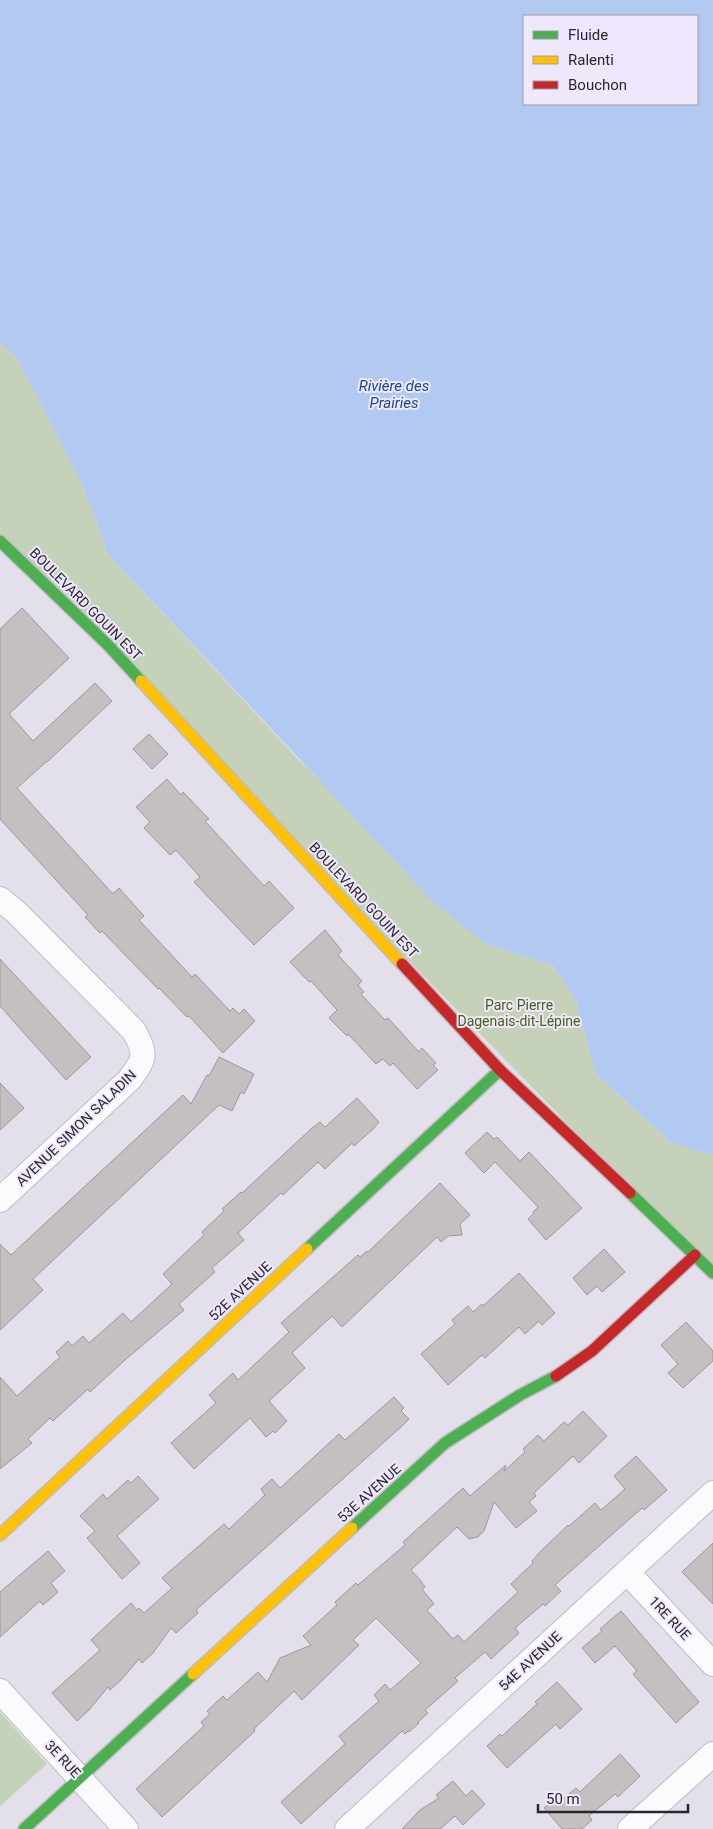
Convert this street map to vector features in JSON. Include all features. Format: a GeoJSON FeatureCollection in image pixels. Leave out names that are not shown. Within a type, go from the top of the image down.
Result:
{"type":"FeatureCollection","features":[{"type":"Feature","properties":{"kind":"street","name":"BOULEVARD GOUIN EST"},"geometry":{"type":"LineString","coordinates":[[0,540],[108,645],[500,1070],[713,1273]]}},
{"type":"Feature","properties":{"kind":"street","name":"AVENUE SIMON SALADIN"},"geometry":{"type":"LineString","coordinates":[[0,899],[16,912],[134,1031],[142,1046],[143,1056],[141,1065],[130,1080],[0,1200]]}},
{"type":"Feature","properties":{"kind":"street","name":"52E AVENUE"},"geometry":{"type":"LineString","coordinates":[[0,1535],[500,1070]]}},
{"type":"Feature","properties":{"kind":"street","name":"53E AVENUE"},"geometry":{"type":"LineString","coordinates":[[24,1829],[445,1443],[520,1395],[557,1376],[592,1351],[695,1255]]}},
{"type":"Feature","properties":{"kind":"street","name":"54E AVENUE"},"geometry":{"type":"LineString","coordinates":[[347,1829],[713,1493]]}},
{"type":"Feature","properties":{"kind":"street","name":"1RE RUE"},"geometry":{"type":"LineString","coordinates":[[627,1572],[713,1664]]}},
{"type":"Feature","properties":{"kind":"street","name":"3E RUE"},"geometry":{"type":"LineString","coordinates":[[0,1690],[126,1829]]}},
{"type":"Feature","properties":{"kind":"street"},"geometry":{"type":"LineString","coordinates":[[630,1829],[713,1754]]}},
{"type":"Feature","properties":{"kind":"green space","name":"Parc Pierre Dagenais-dit-Lépine"},"geometry":{"type":"Polygon","coordinates":[[[0,343],[16,357],[83,486],[108,554],[298,759],[486,944],[554,966],[576,1001],[596,1074],[672,1143],[713,1155],[713,1273],[0,541],[0,343]]]}},
{"type":"Feature","properties":{"kind":"green space"},"geometry":{"type":"Polygon","coordinates":[[[0,1712],[47,1764],[0,1806],[0,1712]]]}},
{"type":"Feature","properties":{"kind":"water","name":"Rivière des Prairies"},"geometry":{"type":"Polygon","coordinates":[[[0,0],[713,0],[713,1155],[672,1143],[596,1074],[576,1001],[554,966],[486,944],[434,903],[108,554],[83,486],[16,357],[0,343],[0,0]]]}},
{"type":"Feature","properties":{"kind":"building"},"geometry":{"type":"Polygon","coordinates":[[[22,608],[69,658],[9,714],[33,741],[95,683],[112,701],[17,788],[112,893],[119,888],[144,916],[139,920],[192,977],[195,974],[230,1011],[233,1008],[239,1014],[244,1009],[255,1021],[223,1053],[189,1016],[187,1017],[158,989],[102,931],[100,933],[85,917],[88,915],[0,819],[0,629],[22,608]]]}},
{"type":"Feature","properties":{"kind":"building"},"geometry":{"type":"Polygon","coordinates":[[[149,734],[168,754],[152,769],[133,749],[149,734]]]}},
{"type":"Feature","properties":{"kind":"building"},"geometry":{"type":"Polygon","coordinates":[[[167,779],[181,795],[183,792],[209,819],[205,821],[264,886],[269,881],[294,908],[254,945],[194,882],[200,877],[176,850],[170,855],[144,828],[150,822],[136,807],[167,779]]]}},
{"type":"Feature","properties":{"kind":"building"},"geometry":{"type":"Polygon","coordinates":[[[325,930],[342,951],[338,955],[362,981],[358,985],[364,992],[361,994],[385,1020],[388,1018],[419,1052],[422,1048],[436,1063],[433,1065],[438,1070],[417,1089],[393,1063],[390,1066],[383,1059],[376,1064],[348,1034],[347,1036],[329,1018],[337,1010],[311,981],[309,982],[290,962],[325,930]]]}},
{"type":"Feature","properties":{"kind":"building"},"geometry":{"type":"Polygon","coordinates":[[[0,959],[91,1057],[66,1080],[0,1006],[0,959]]]}},
{"type":"Feature","properties":{"kind":"building"},"geometry":{"type":"Polygon","coordinates":[[[219,1057],[254,1074],[244,1094],[241,1092],[232,1111],[219,1105],[33,1279],[43,1290],[0,1330],[0,1244],[11,1255],[183,1095],[191,1104],[219,1057]]]}},
{"type":"Feature","properties":{"kind":"building"},"geometry":{"type":"Polygon","coordinates":[[[0,1083],[24,1108],[0,1130],[0,1083]]]}},
{"type":"Feature","properties":{"kind":"building"},"geometry":{"type":"Polygon","coordinates":[[[357,1098],[379,1122],[373,1129],[354,1146],[352,1143],[325,1169],[318,1162],[283,1195],[281,1193],[238,1233],[244,1240],[212,1268],[215,1272],[179,1304],[184,1310],[90,1392],[88,1389],[53,1421],[50,1418],[28,1439],[32,1443],[0,1469],[0,1377],[17,1396],[60,1357],[56,1352],[68,1341],[72,1346],[83,1336],[89,1343],[123,1313],[131,1322],[172,1284],[163,1274],[204,1235],[202,1232],[224,1211],[222,1209],[312,1128],[320,1122],[325,1127],[357,1098]]]}},
{"type":"Feature","properties":{"kind":"building"},"geometry":{"type":"Polygon","coordinates":[[[487,1132],[494,1139],[497,1137],[520,1161],[529,1152],[582,1208],[546,1240],[528,1219],[538,1207],[495,1162],[484,1173],[465,1153],[487,1132]]]}},
{"type":"Feature","properties":{"kind":"building"},"geometry":{"type":"Polygon","coordinates":[[[440,1183],[470,1215],[460,1224],[462,1235],[448,1236],[441,1242],[437,1237],[342,1327],[332,1316],[292,1353],[305,1368],[269,1401],[287,1421],[275,1433],[273,1431],[266,1437],[250,1418],[194,1469],[171,1443],[216,1403],[209,1395],[233,1373],[238,1380],[289,1332],[281,1323],[358,1255],[360,1257],[368,1252],[440,1183]]]}},
{"type":"Feature","properties":{"kind":"building"},"geometry":{"type":"Polygon","coordinates":[[[604,1249],[625,1272],[602,1292],[597,1286],[587,1295],[573,1278],[604,1249]]]}},
{"type":"Feature","properties":{"kind":"building"},"geometry":{"type":"Polygon","coordinates":[[[519,1273],[555,1313],[542,1325],[539,1321],[525,1334],[519,1327],[485,1358],[482,1355],[448,1385],[421,1354],[455,1324],[452,1320],[468,1306],[473,1312],[482,1304],[483,1306],[519,1273]]]}},
{"type":"Feature","properties":{"kind":"building"},"geometry":{"type":"Polygon","coordinates":[[[686,1322],[713,1351],[713,1361],[683,1388],[668,1373],[678,1364],[661,1345],[686,1322]]]}},
{"type":"Feature","properties":{"kind":"building"},"geometry":{"type":"Polygon","coordinates":[[[394,1397],[404,1408],[401,1411],[409,1419],[196,1610],[198,1613],[176,1633],[171,1628],[153,1653],[142,1663],[139,1659],[110,1690],[108,1687],[77,1721],[52,1693],[100,1650],[91,1640],[131,1603],[137,1610],[139,1608],[144,1613],[172,1588],[162,1578],[224,1524],[229,1529],[265,1495],[261,1489],[272,1479],[280,1488],[339,1434],[345,1440],[394,1397]]]}},
{"type":"Feature","properties":{"kind":"building"},"geometry":{"type":"Polygon","coordinates":[[[583,1411],[607,1436],[579,1463],[573,1456],[534,1493],[536,1496],[529,1502],[537,1511],[516,1528],[494,1502],[484,1531],[478,1537],[469,1539],[457,1527],[411,1570],[421,1581],[425,1587],[422,1589],[434,1604],[427,1610],[453,1639],[458,1635],[464,1642],[518,1592],[511,1584],[568,1525],[595,1503],[601,1510],[625,1489],[614,1476],[636,1456],[667,1490],[644,1510],[642,1508],[555,1585],[561,1591],[545,1606],[543,1604],[515,1628],[519,1633],[491,1659],[485,1652],[455,1678],[458,1681],[425,1710],[428,1713],[419,1723],[405,1734],[402,1731],[301,1824],[281,1802],[345,1744],[339,1736],[379,1701],[374,1695],[385,1684],[390,1690],[421,1663],[376,1618],[353,1640],[359,1645],[302,1700],[294,1691],[254,1729],[255,1731],[162,1817],[136,1789],[204,1726],[201,1722],[210,1714],[207,1711],[223,1696],[227,1700],[258,1672],[267,1682],[280,1658],[311,1645],[303,1636],[337,1605],[335,1602],[405,1545],[403,1542],[463,1488],[470,1496],[506,1465],[504,1471],[525,1452],[523,1449],[538,1435],[544,1441],[564,1422],[568,1425],[583,1411]]]}},
{"type":"Feature","properties":{"kind":"building"},"geometry":{"type":"Polygon","coordinates":[[[138,1476],[159,1499],[117,1536],[140,1563],[122,1579],[87,1538],[95,1531],[80,1516],[103,1494],[107,1499],[128,1480],[131,1483],[138,1476]]]}},
{"type":"Feature","properties":{"kind":"building"},"geometry":{"type":"Polygon","coordinates":[[[713,1543],[713,1604],[682,1572],[713,1543]]]}},
{"type":"Feature","properties":{"kind":"building"},"geometry":{"type":"Polygon","coordinates":[[[48,1551],[65,1571],[51,1583],[58,1592],[43,1605],[40,1601],[0,1637],[0,1592],[48,1551]]]}},
{"type":"Feature","properties":{"kind":"building"},"geometry":{"type":"Polygon","coordinates":[[[621,1611],[699,1702],[676,1723],[633,1674],[637,1671],[615,1646],[595,1663],[582,1648],[621,1611]]]}},
{"type":"Feature","properties":{"kind":"building"},"geometry":{"type":"Polygon","coordinates":[[[557,1682],[582,1709],[560,1729],[556,1724],[507,1768],[487,1746],[500,1734],[502,1736],[537,1704],[535,1702],[557,1682]]]}},
{"type":"Feature","properties":{"kind":"building"},"geometry":{"type":"Polygon","coordinates":[[[620,1754],[640,1776],[618,1797],[615,1794],[589,1816],[592,1820],[582,1829],[562,1829],[544,1808],[559,1795],[563,1799],[576,1788],[580,1792],[620,1754]]]}},
{"type":"Feature","properties":{"kind":"building"},"geometry":{"type":"Polygon","coordinates":[[[453,1781],[466,1796],[472,1790],[485,1804],[463,1825],[455,1816],[440,1829],[402,1829],[420,1810],[439,1798],[436,1795],[453,1781]]]}},
{"type":"Feature","properties":{"kind":"traffic: fast"},"geometry":{"type":"LineString","coordinates":[[0,541],[108,645],[141,681]]}},
{"type":"Feature","properties":{"kind":"traffic: fast"},"geometry":{"type":"LineString","coordinates":[[307,1249],[500,1070]]}},
{"type":"Feature","properties":{"kind":"traffic: fast"},"geometry":{"type":"LineString","coordinates":[[630,1193],[713,1273]]}},
{"type":"Feature","properties":{"kind":"traffic: fast"},"geometry":{"type":"LineString","coordinates":[[352,1528],[445,1443],[520,1395],[556,1376]]}},
{"type":"Feature","properties":{"kind":"traffic: fast"},"geometry":{"type":"LineString","coordinates":[[24,1829],[193,1674]]}},
{"type":"Feature","properties":{"kind":"traffic: slow"},"geometry":{"type":"LineString","coordinates":[[141,681],[402,964]]}},
{"type":"Feature","properties":{"kind":"traffic: slow"},"geometry":{"type":"LineString","coordinates":[[0,1535],[307,1249]]}},
{"type":"Feature","properties":{"kind":"traffic: slow"},"geometry":{"type":"LineString","coordinates":[[193,1674],[352,1528]]}},
{"type":"Feature","properties":{"kind":"traffic: jam"},"geometry":{"type":"LineString","coordinates":[[402,964],[500,1070],[630,1193]]}},
{"type":"Feature","properties":{"kind":"traffic: jam"},"geometry":{"type":"LineString","coordinates":[[556,1376],[592,1351],[695,1255]]}}]}
